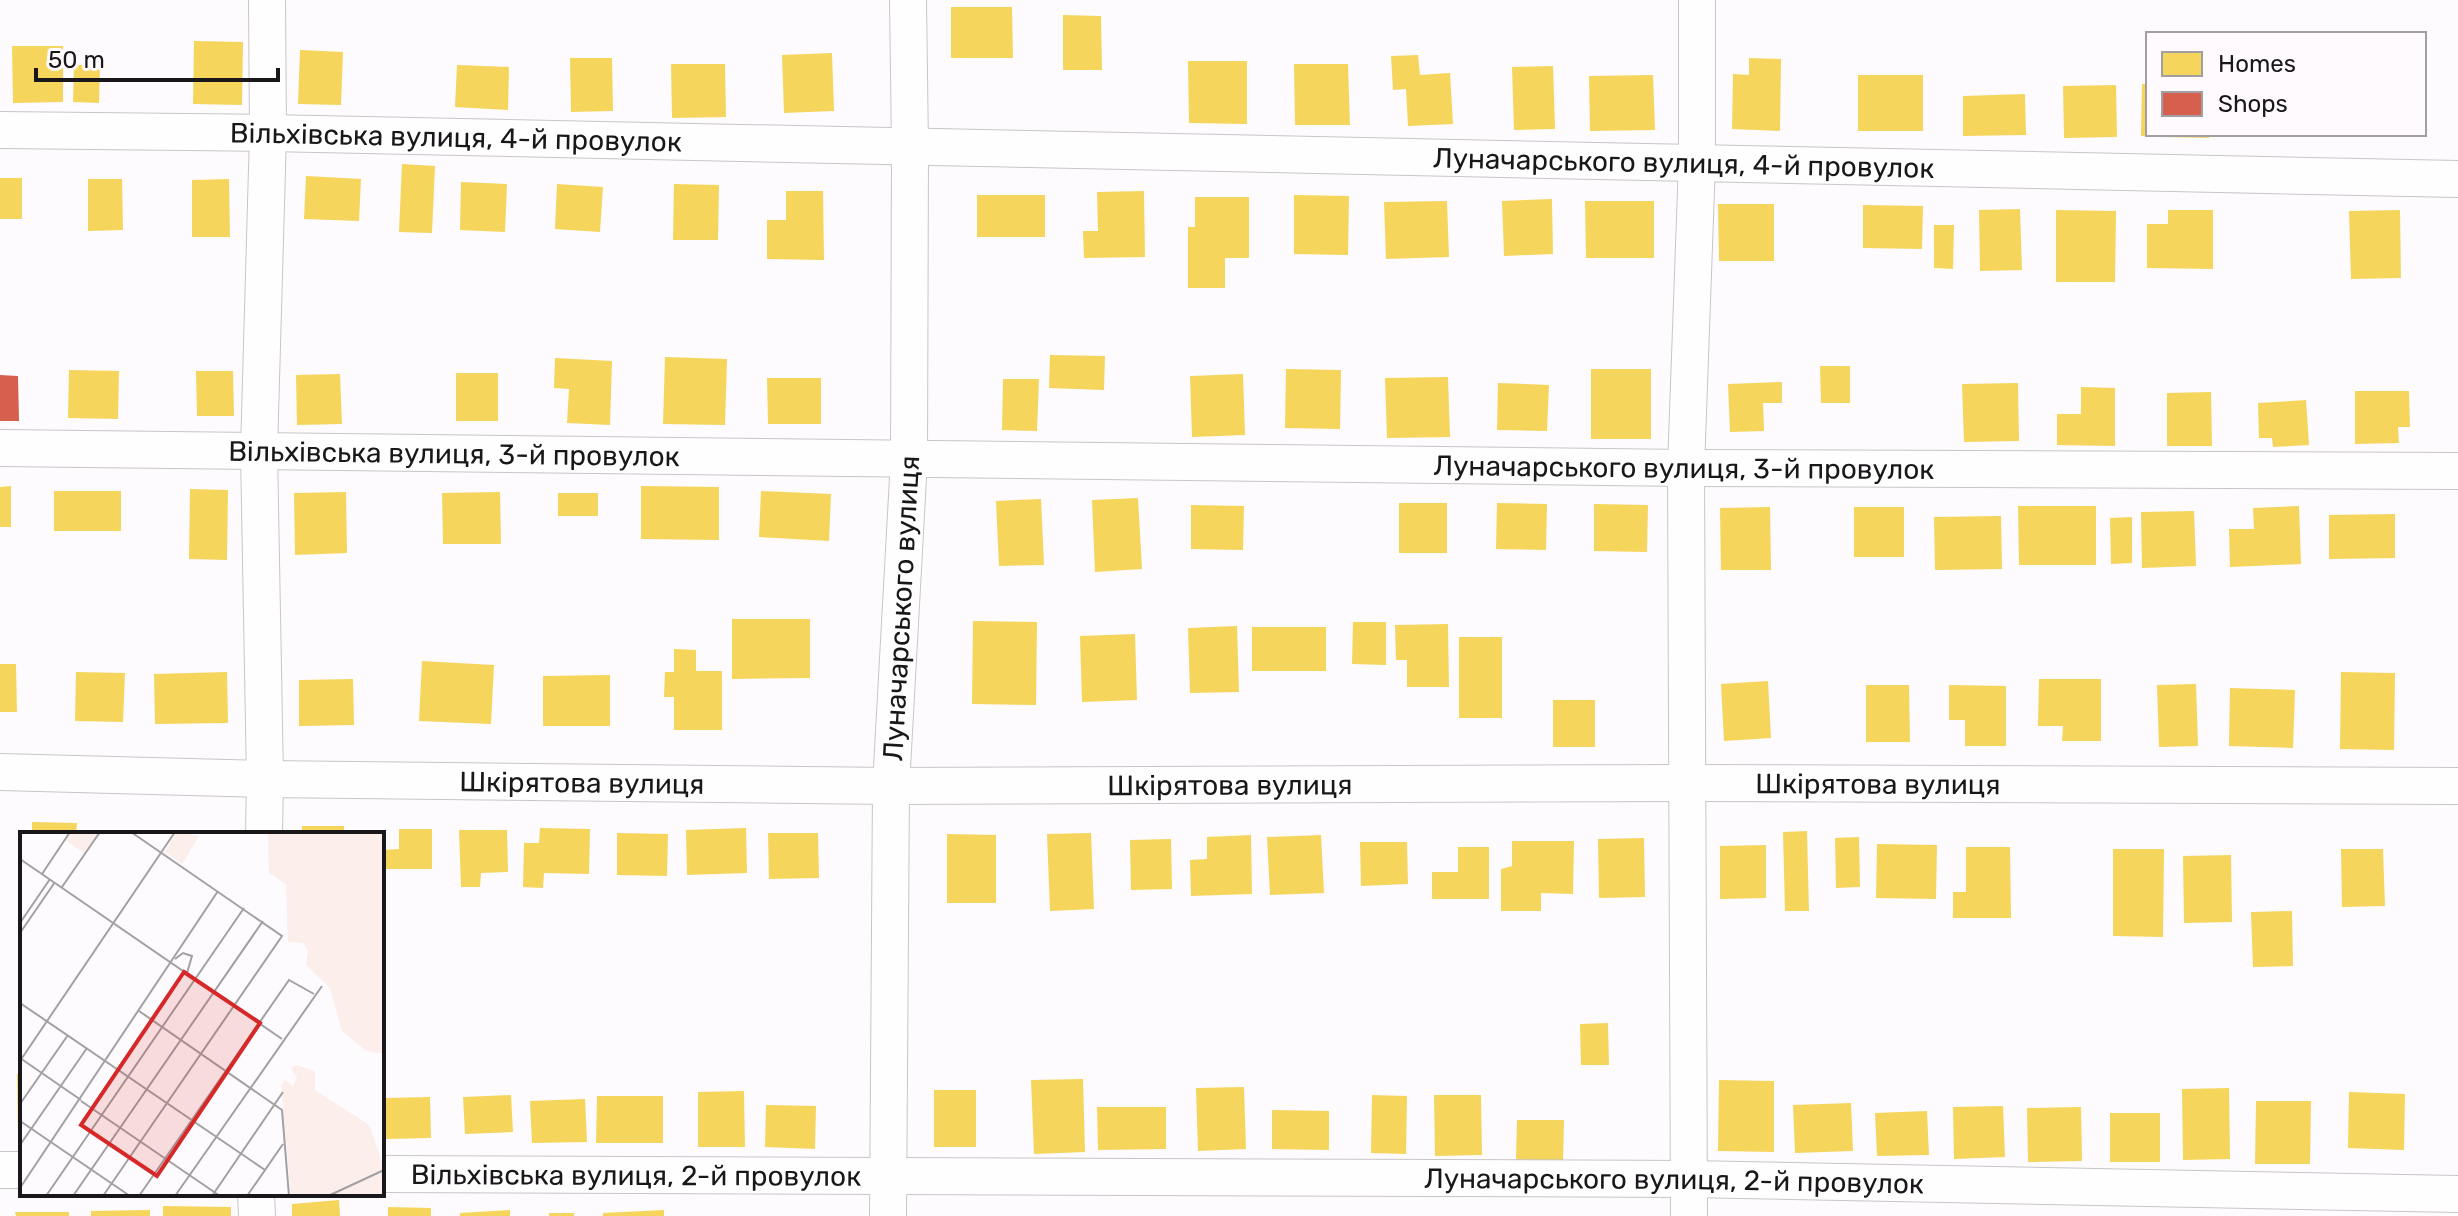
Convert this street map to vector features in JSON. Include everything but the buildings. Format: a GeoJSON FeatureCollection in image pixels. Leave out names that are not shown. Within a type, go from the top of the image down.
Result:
{"type":"FeatureCollection","features":[{"type":"Feature","properties":{"kind":"street"},"geometry":{"type":"LineString","coordinates":[[264,832],[259,451],[268,133],[267,0]]}},
{"type":"Feature","properties":{"kind":"street","name":"Луначарського вулиця"},"geometry":{"type":"LineString","coordinates":[[888,1216],[891,786],[909,460],[908,0]]}},
{"type":"Feature","properties":{"kind":"street"},"geometry":{"type":"LineString","coordinates":[[1689,1216],[1686,468],[1697,162],[1697,0]]}},
{"type":"Feature","properties":{"kind":"street","name":"Вільхівська вулиця, 4-й провулок"},"geometry":{"type":"LineString","coordinates":[[0,130],[910,148]]}},
{"type":"Feature","properties":{"kind":"street","name":"Луначарського вулиця, 4-й провулок"},"geometry":{"type":"LineString","coordinates":[[910,148],[2458,179]]}},
{"type":"Feature","properties":{"kind":"street","name":"Вільхівська вулиця, 3-й провулок"},"geometry":{"type":"LineString","coordinates":[[0,448],[909,460]]}},
{"type":"Feature","properties":{"kind":"street","name":"Луначарського вулиця, 3-й провулок"},"geometry":{"type":"LineString","coordinates":[[909,460],[1686,468],[2458,471]]}},
{"type":"Feature","properties":{"kind":"street","name":"Шкірятова вулиця"},"geometry":{"type":"LineString","coordinates":[[0,772],[265,779],[891,786],[1687,783],[2458,786]]}},
{"type":"Feature","properties":{"kind":"street","name":"Вільхівська вулиця, 2-й провулок"},"geometry":{"type":"LineString","coordinates":[[384,1174],[888,1177]]}},
{"type":"Feature","properties":{"kind":"street","name":"Луначарського вулиця, 2-й провулок"},"geometry":{"type":"LineString","coordinates":[[888,1177],[1690,1179],[2458,1194]]}},
{"type":"Feature","properties":{"kind":"street"},"geometry":{"type":"LineString","coordinates":[[256,1196],[257,1216]]}}]}
